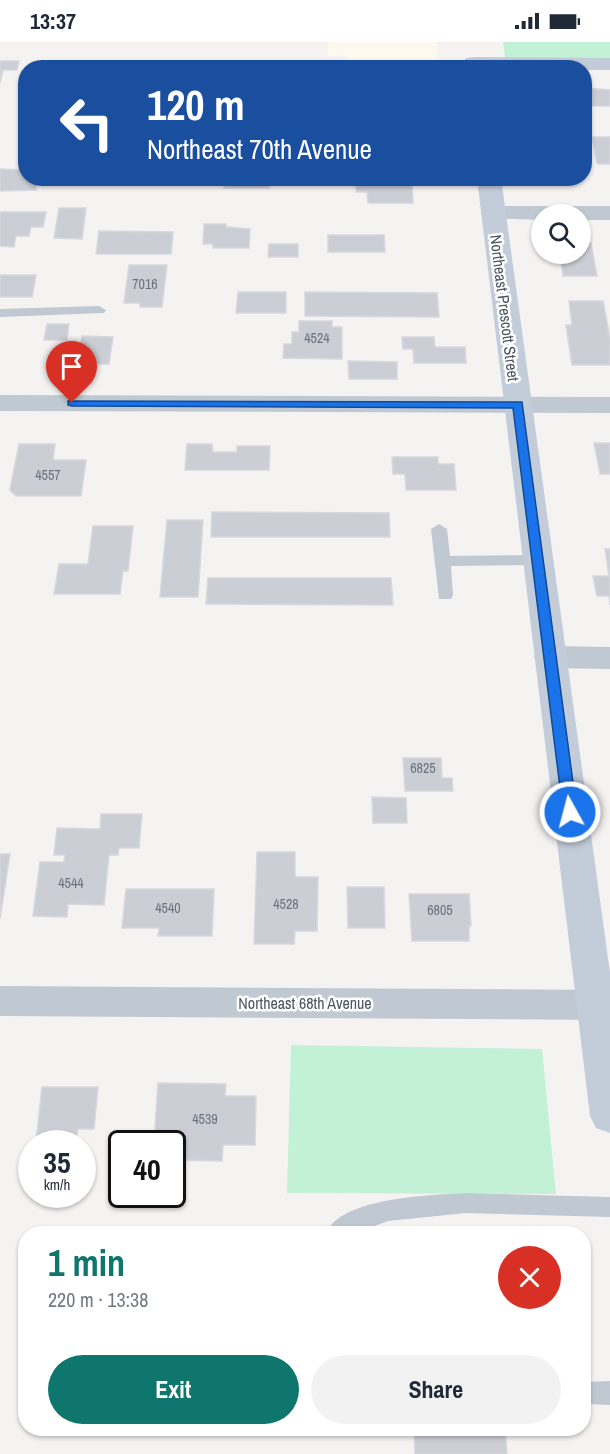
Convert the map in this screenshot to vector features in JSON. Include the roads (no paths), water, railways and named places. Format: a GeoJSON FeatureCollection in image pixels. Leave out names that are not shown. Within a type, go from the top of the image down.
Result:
{"type":"FeatureCollection","features":[{"type":"Feature","properties":{"kind":"street"},"geometry":{"type":"LineString","coordinates":[[473,58],[519,60]]}},
{"type":"Feature","properties":{"kind":"street"},"geometry":{"type":"LineString","coordinates":[[592,63],[610,64]]}},
{"type":"Feature","properties":{"kind":"street","name":"Northeast Prescott Street"},"geometry":{"type":"LineString","coordinates":[[490,186],[550,657],[603,1005],[610,1116]]}},
{"type":"Feature","properties":{"kind":"street"},"geometry":{"type":"LineString","coordinates":[[493,213],[610,213]]}},
{"type":"Feature","properties":{"kind":"street"},"geometry":{"type":"LineString","coordinates":[[0,403],[610,405]]}},
{"type":"Feature","properties":{"kind":"street"},"geometry":{"type":"LineString","coordinates":[[550,657],[610,658]]}},
{"type":"Feature","properties":{"kind":"street","name":"Northeast 68th Avenue"},"geometry":{"type":"LineString","coordinates":[[0,1001],[603,1005]]}},
{"type":"Feature","properties":{"kind":"lane"},"geometry":{"type":"LineString","coordinates":[[0,313],[99,310]]}},
{"type":"Feature","properties":{"kind":"lane"},"geometry":{"type":"LineString","coordinates":[[439,530],[445,595]]}},
{"type":"Feature","properties":{"kind":"lane"},"geometry":{"type":"LineString","coordinates":[[442,561],[538,561]]}},
{"type":"Feature","properties":{"kind":"lane"},"geometry":{"type":"LineString","coordinates":[[348,1226],[369,1213],[404,1206],[539,1204],[610,1207]]}},
{"type":"Feature","properties":{"kind":"lane"},"geometry":{"type":"LineString","coordinates":[[591,1393],[610,1393]]}}]}
